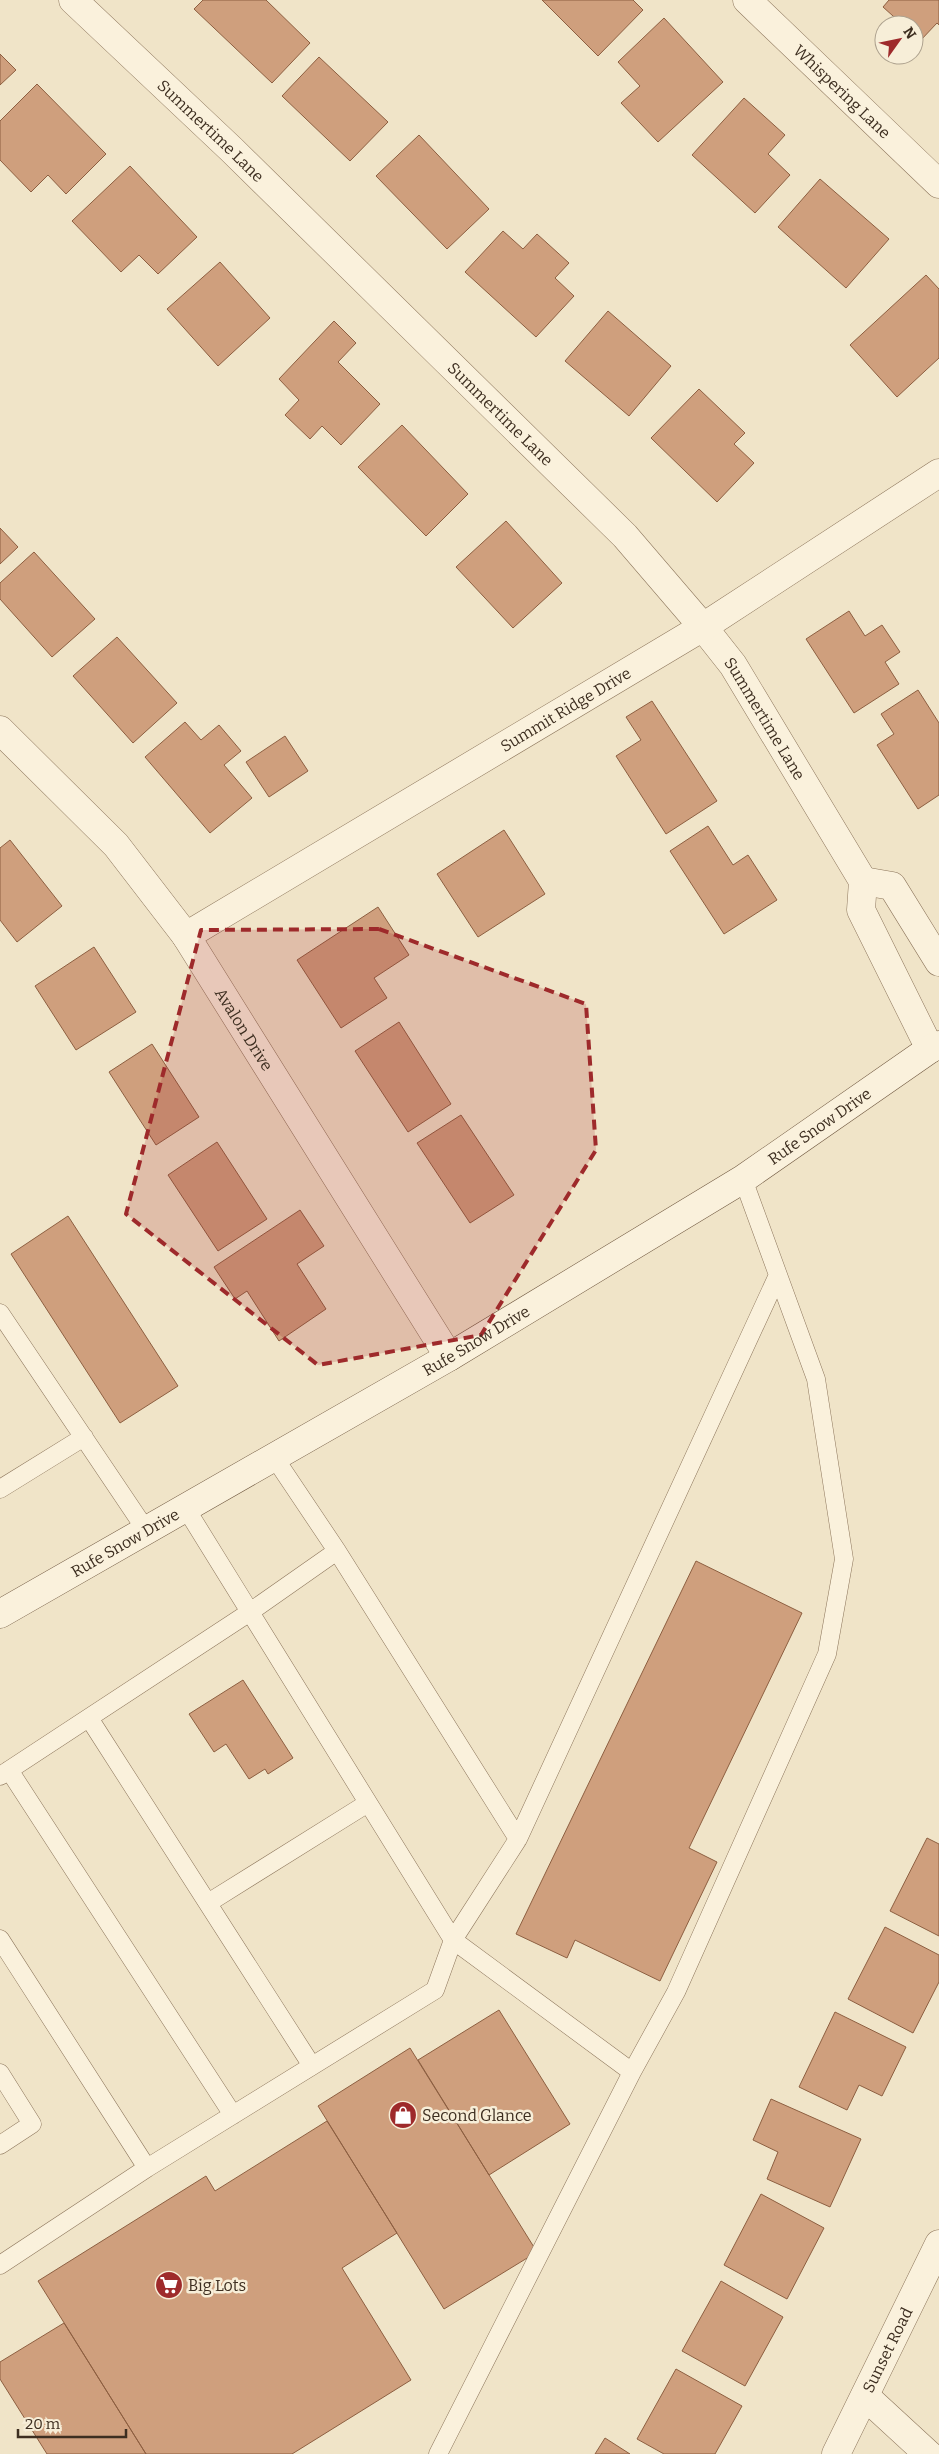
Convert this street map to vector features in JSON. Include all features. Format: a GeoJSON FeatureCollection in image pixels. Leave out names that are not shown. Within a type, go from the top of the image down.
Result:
{"type":"FeatureCollection","features":[{"type":"Feature","properties":{"kind":"street","name":"Summertime Lane"},"geometry":{"type":"LineString","coordinates":[[73,0],[232,150],[625,536],[703,627],[733,666],[863,881]]}},
{"type":"Feature","properties":{"kind":"street","name":"Whispering Lane"},"geometry":{"type":"LineString","coordinates":[[748,0],[939,184]]}},
{"type":"Feature","properties":{"kind":"street","name":"Summit Ridge Drive"},"geometry":{"type":"LineString","coordinates":[[186,936],[703,627],[939,473]]}},
{"type":"Feature","properties":{"kind":"street","name":"Avalon Drive"},"geometry":{"type":"LineString","coordinates":[[0,730],[116,845],[186,936],[449,1357]]}},
{"type":"Feature","properties":{"kind":"street"},"geometry":{"type":"LineString","coordinates":[[934,1047],[861,910],[863,881],[892,886],[939,962]]}},
{"type":"Feature","properties":{"kind":"street","name":"Rufe Snow Drive"},"geometry":{"type":"LineString","coordinates":[[0,1614],[449,1357],[743,1179],[934,1047]]}},
{"type":"Feature","properties":{"kind":"street","name":"Sunset Road"},"geometry":{"type":"LineString","coordinates":[[836,2454],[939,2244]]}},
{"type":"Feature","properties":{"kind":"street"},"geometry":{"type":"LineString","coordinates":[[865,2396],[928,2454]]}},
{"type":"Feature","properties":{"kind":"lane"},"geometry":{"type":"LineString","coordinates":[[438,2454],[632,2072],[676,1992],[827,1654],[844,1559],[816,1379],[743,1179]]}},
{"type":"Feature","properties":{"kind":"lane"},"geometry":{"type":"LineString","coordinates":[[0,2265],[147,2168],[435,1990],[452,1940],[518,1839],[778,1275]]}},
{"type":"Feature","properties":{"kind":"lane"},"geometry":{"type":"LineString","coordinates":[[0,1313],[146,1530]]}},
{"type":"Feature","properties":{"kind":"lane"},"geometry":{"type":"LineString","coordinates":[[0,1489],[84,1438]]}},
{"type":"Feature","properties":{"kind":"lane"},"geometry":{"type":"LineString","coordinates":[[274,1457],[337,1550],[518,1839]]}},
{"type":"Feature","properties":{"kind":"lane"},"geometry":{"type":"LineString","coordinates":[[185,1508],[452,1940],[632,2072]]}},
{"type":"Feature","properties":{"kind":"lane"},"geometry":{"type":"LineString","coordinates":[[233,2115],[4,1773],[250,1612],[337,1550]]}},
{"type":"Feature","properties":{"kind":"lane"},"geometry":{"type":"LineString","coordinates":[[88,1718],[312,2066]]}},
{"type":"Feature","properties":{"kind":"lane"},"geometry":{"type":"LineString","coordinates":[[208,1903],[368,1803]]}},
{"type":"Feature","properties":{"kind":"lane"},"geometry":{"type":"LineString","coordinates":[[0,1939],[147,2168]]}},
{"type":"Feature","properties":{"kind":"lane"},"geometry":{"type":"LineString","coordinates":[[0,2073],[32,2124],[0,2145]]}},
{"type":"Feature","properties":{"kind":"highlighted area"},"geometry":{"type":"Polygon","coordinates":[[[379,929],[586,1004],[596,1150],[481,1335],[318,1365],[126,1214],[201,930],[379,929]]]}},
{"type":"Feature","properties":{"kind":"building"},"geometry":{"type":"Polygon","coordinates":[[[203,0],[266,0],[310,43],[272,83],[194,9],[203,0]]]}},
{"type":"Feature","properties":{"kind":"building"},"geometry":{"type":"Polygon","coordinates":[[[542,0],[633,0],[643,10],[598,56],[542,0]]]}},
{"type":"Feature","properties":{"kind":"building"},"geometry":{"type":"Polygon","coordinates":[[[889,0],[939,0],[939,25],[937,23],[924,37],[924,15],[892,15],[883,7],[889,0]]]}},
{"type":"Feature","properties":{"kind":"building"},"geometry":{"type":"Polygon","coordinates":[[[664,18],[723,82],[658,142],[621,103],[640,86],[618,62],[664,18]]]}},
{"type":"Feature","properties":{"kind":"building"},"geometry":{"type":"Polygon","coordinates":[[[0,54],[16,70],[0,85],[0,54]]]}},
{"type":"Feature","properties":{"kind":"building"},"geometry":{"type":"Polygon","coordinates":[[[319,57],[388,122],[350,161],[282,96],[319,57]]]}},
{"type":"Feature","properties":{"kind":"building"},"geometry":{"type":"Polygon","coordinates":[[[37,84],[106,154],[66,194],[48,175],[31,192],[0,160],[0,121],[37,84]]]}},
{"type":"Feature","properties":{"kind":"building"},"geometry":{"type":"Polygon","coordinates":[[[744,98],[785,135],[768,154],[790,175],[755,213],[692,155],[744,98]]]}},
{"type":"Feature","properties":{"kind":"building"},"geometry":{"type":"Polygon","coordinates":[[[419,135],[489,209],[447,249],[376,176],[419,135]]]}},
{"type":"Feature","properties":{"kind":"building"},"geometry":{"type":"Polygon","coordinates":[[[130,166],[197,237],[158,274],[139,255],[121,272],[72,221],[130,166]]]}},
{"type":"Feature","properties":{"kind":"building"},"geometry":{"type":"Polygon","coordinates":[[[820,179],[889,239],[846,288],[778,227],[820,179]]]}},
{"type":"Feature","properties":{"kind":"building"},"geometry":{"type":"Polygon","coordinates":[[[503,231],[523,249],[537,234],[569,263],[555,278],[574,296],[536,337],[465,272],[503,231]]]}},
{"type":"Feature","properties":{"kind":"building"},"geometry":{"type":"Polygon","coordinates":[[[220,262],[270,318],[218,366],[167,309],[220,262]]]}},
{"type":"Feature","properties":{"kind":"building"},"geometry":{"type":"Polygon","coordinates":[[[926,275],[939,289],[939,358],[897,397],[850,345],[926,275]]]}},
{"type":"Feature","properties":{"kind":"building"},"geometry":{"type":"Polygon","coordinates":[[[608,311],[671,366],[629,416],[565,361],[608,311]]]}},
{"type":"Feature","properties":{"kind":"building"},"geometry":{"type":"Polygon","coordinates":[[[334,321],[356,343],[338,362],[380,404],[341,445],[322,426],[310,439],[285,415],[299,400],[279,379],[334,321]]]}},
{"type":"Feature","properties":{"kind":"building"},"geometry":{"type":"Polygon","coordinates":[[[699,389],[745,433],[734,444],[754,463],[717,502],[651,438],[699,389]]]}},
{"type":"Feature","properties":{"kind":"building"},"geometry":{"type":"Polygon","coordinates":[[[402,425],[468,494],[426,536],[358,467],[402,425]]]}},
{"type":"Feature","properties":{"kind":"building"},"geometry":{"type":"Polygon","coordinates":[[[506,521],[562,583],[513,628],[456,567],[506,521]]]}},
{"type":"Feature","properties":{"kind":"building"},"geometry":{"type":"Polygon","coordinates":[[[0,528],[18,547],[0,564],[0,528]]]}},
{"type":"Feature","properties":{"kind":"building"},"geometry":{"type":"Polygon","coordinates":[[[34,552],[95,619],[52,657],[0,599],[0,583],[34,552]]]}},
{"type":"Feature","properties":{"kind":"building"},"geometry":{"type":"Polygon","coordinates":[[[849,611],[865,636],[882,625],[900,652],[885,662],[899,684],[854,713],[806,639],[849,611]]]}},
{"type":"Feature","properties":{"kind":"building"},"geometry":{"type":"Polygon","coordinates":[[[117,637],[177,703],[133,743],[73,676],[117,637]]]}},
{"type":"Feature","properties":{"kind":"building"},"geometry":{"type":"Polygon","coordinates":[[[918,690],[939,723],[939,795],[918,809],[877,745],[894,734],[881,714],[918,690]]]}},
{"type":"Feature","properties":{"kind":"building"},"geometry":{"type":"Polygon","coordinates":[[[652,701],[717,801],[666,834],[616,756],[641,740],[626,717],[652,701]]]}},
{"type":"Feature","properties":{"kind":"building"},"geometry":{"type":"Polygon","coordinates":[[[185,722],[201,740],[219,725],[241,751],[224,765],[252,798],[210,833],[145,757],[185,722]]]}},
{"type":"Feature","properties":{"kind":"building"},"geometry":{"type":"Polygon","coordinates":[[[285,736],[308,771],[269,797],[246,762],[285,736]]]}},
{"type":"Feature","properties":{"kind":"building"},"geometry":{"type":"Polygon","coordinates":[[[708,826],[733,865],[748,855],[777,900],[724,934],[670,851],[708,826]]]}},
{"type":"Feature","properties":{"kind":"building"},"geometry":{"type":"Polygon","coordinates":[[[504,830],[545,894],[478,937],[437,874],[504,830]]]}},
{"type":"Feature","properties":{"kind":"building"},"geometry":{"type":"Polygon","coordinates":[[[10,840],[62,906],[17,942],[0,920],[0,848],[10,840]]]}},
{"type":"Feature","properties":{"kind":"building"},"geometry":{"type":"Polygon","coordinates":[[[378,907],[409,955],[374,978],[387,998],[341,1028],[297,960],[378,907]]]}},
{"type":"Feature","properties":{"kind":"building"},"geometry":{"type":"Polygon","coordinates":[[[94,947],[136,1012],[76,1050],[35,986],[94,947]]]}},
{"type":"Feature","properties":{"kind":"building"},"geometry":{"type":"Polygon","coordinates":[[[399,1022],[451,1104],[408,1132],[355,1051],[399,1022]]]}},
{"type":"Feature","properties":{"kind":"building"},"geometry":{"type":"Polygon","coordinates":[[[152,1044],[199,1117],[156,1145],[109,1072],[152,1044]]]}},
{"type":"Feature","properties":{"kind":"building"},"geometry":{"type":"Polygon","coordinates":[[[461,1115],[514,1195],[470,1223],[417,1143],[461,1115]]]}},
{"type":"Feature","properties":{"kind":"building"},"geometry":{"type":"Polygon","coordinates":[[[217,1142],[267,1219],[218,1251],[168,1175],[217,1142]]]}},
{"type":"Feature","properties":{"kind":"building"},"geometry":{"type":"Polygon","coordinates":[[[300,1210],[324,1246],[297,1264],[326,1309],[279,1341],[247,1291],[235,1299],[214,1267],[300,1210]]]}},
{"type":"Feature","properties":{"kind":"building"},"geometry":{"type":"Polygon","coordinates":[[[68,1216],[178,1386],[120,1423],[11,1254],[68,1216]]]}},
{"type":"Feature","properties":{"kind":"building"},"geometry":{"type":"Polygon","coordinates":[[[696,1561],[802,1613],[689,1848],[717,1862],[660,1981],[575,1940],[567,1958],[516,1934],[696,1561]]]}},
{"type":"Feature","properties":{"kind":"building"},"geometry":{"type":"Polygon","coordinates":[[[243,1680],[293,1758],[268,1774],[265,1769],[249,1779],[226,1744],[214,1752],[189,1714],[243,1680]]]}},
{"type":"Feature","properties":{"kind":"building"},"geometry":{"type":"Polygon","coordinates":[[[927,1838],[939,1844],[939,1936],[890,1911],[927,1838]]]}},
{"type":"Feature","properties":{"kind":"building"},"geometry":{"type":"Polygon","coordinates":[[[885,1927],[939,1955],[939,1982],[913,2033],[848,1999],[885,1927]]]}},
{"type":"Feature","properties":{"kind":"building"},"geometry":{"type":"Polygon","coordinates":[[[499,2010],[570,2124],[489,2175],[418,2060],[499,2010]]]}},
{"type":"Feature","properties":{"kind":"building"},"geometry":{"type":"Polygon","coordinates":[[[835,2012],[906,2047],[882,2096],[859,2085],[847,2110],[799,2087],[835,2012]]]}},
{"type":"Feature","properties":{"kind":"building"},"geometry":{"type":"Polygon","coordinates":[[[410,2048],[537,2252],[444,2309],[318,2106],[410,2048]]]}},
{"type":"Feature","properties":{"kind":"building"},"geometry":{"type":"Polygon","coordinates":[[[771,2099],[861,2139],[830,2207],[767,2179],[778,2152],[753,2140],[771,2099]]]}},
{"type":"Feature","properties":{"kind":"building"},"geometry":{"type":"Polygon","coordinates":[[[327,2121],[397,2233],[342,2268],[411,2380],[292,2454],[146,2454],[38,2281],[206,2176],[215,2191],[327,2121]]]}},
{"type":"Feature","properties":{"kind":"building"},"geometry":{"type":"Polygon","coordinates":[[[761,2194],[824,2228],[787,2299],[724,2265],[761,2194]]]}},
{"type":"Feature","properties":{"kind":"building"},"geometry":{"type":"Polygon","coordinates":[[[721,2281],[783,2317],[745,2386],[682,2351],[721,2281]]]}},
{"type":"Feature","properties":{"kind":"building"},"geometry":{"type":"Polygon","coordinates":[[[64,2323],[146,2454],[47,2454],[0,2379],[0,2362],[64,2323]]]}},
{"type":"Feature","properties":{"kind":"building"},"geometry":{"type":"Polygon","coordinates":[[[676,2369],[742,2406],[715,2454],[664,2454],[637,2439],[676,2369]]]}},
{"type":"Feature","properties":{"kind":"building"},"geometry":{"type":"Polygon","coordinates":[[[605,2438],[630,2454],[595,2454],[605,2438]]]}},
{"type":"Feature","properties":{"kind":"place","name":"Second Glance"},"geometry":{"type":"Point","coordinates":[403,2115]}},
{"type":"Feature","properties":{"kind":"place","name":"Big Lots"},"geometry":{"type":"Point","coordinates":[169,2285]}}]}
